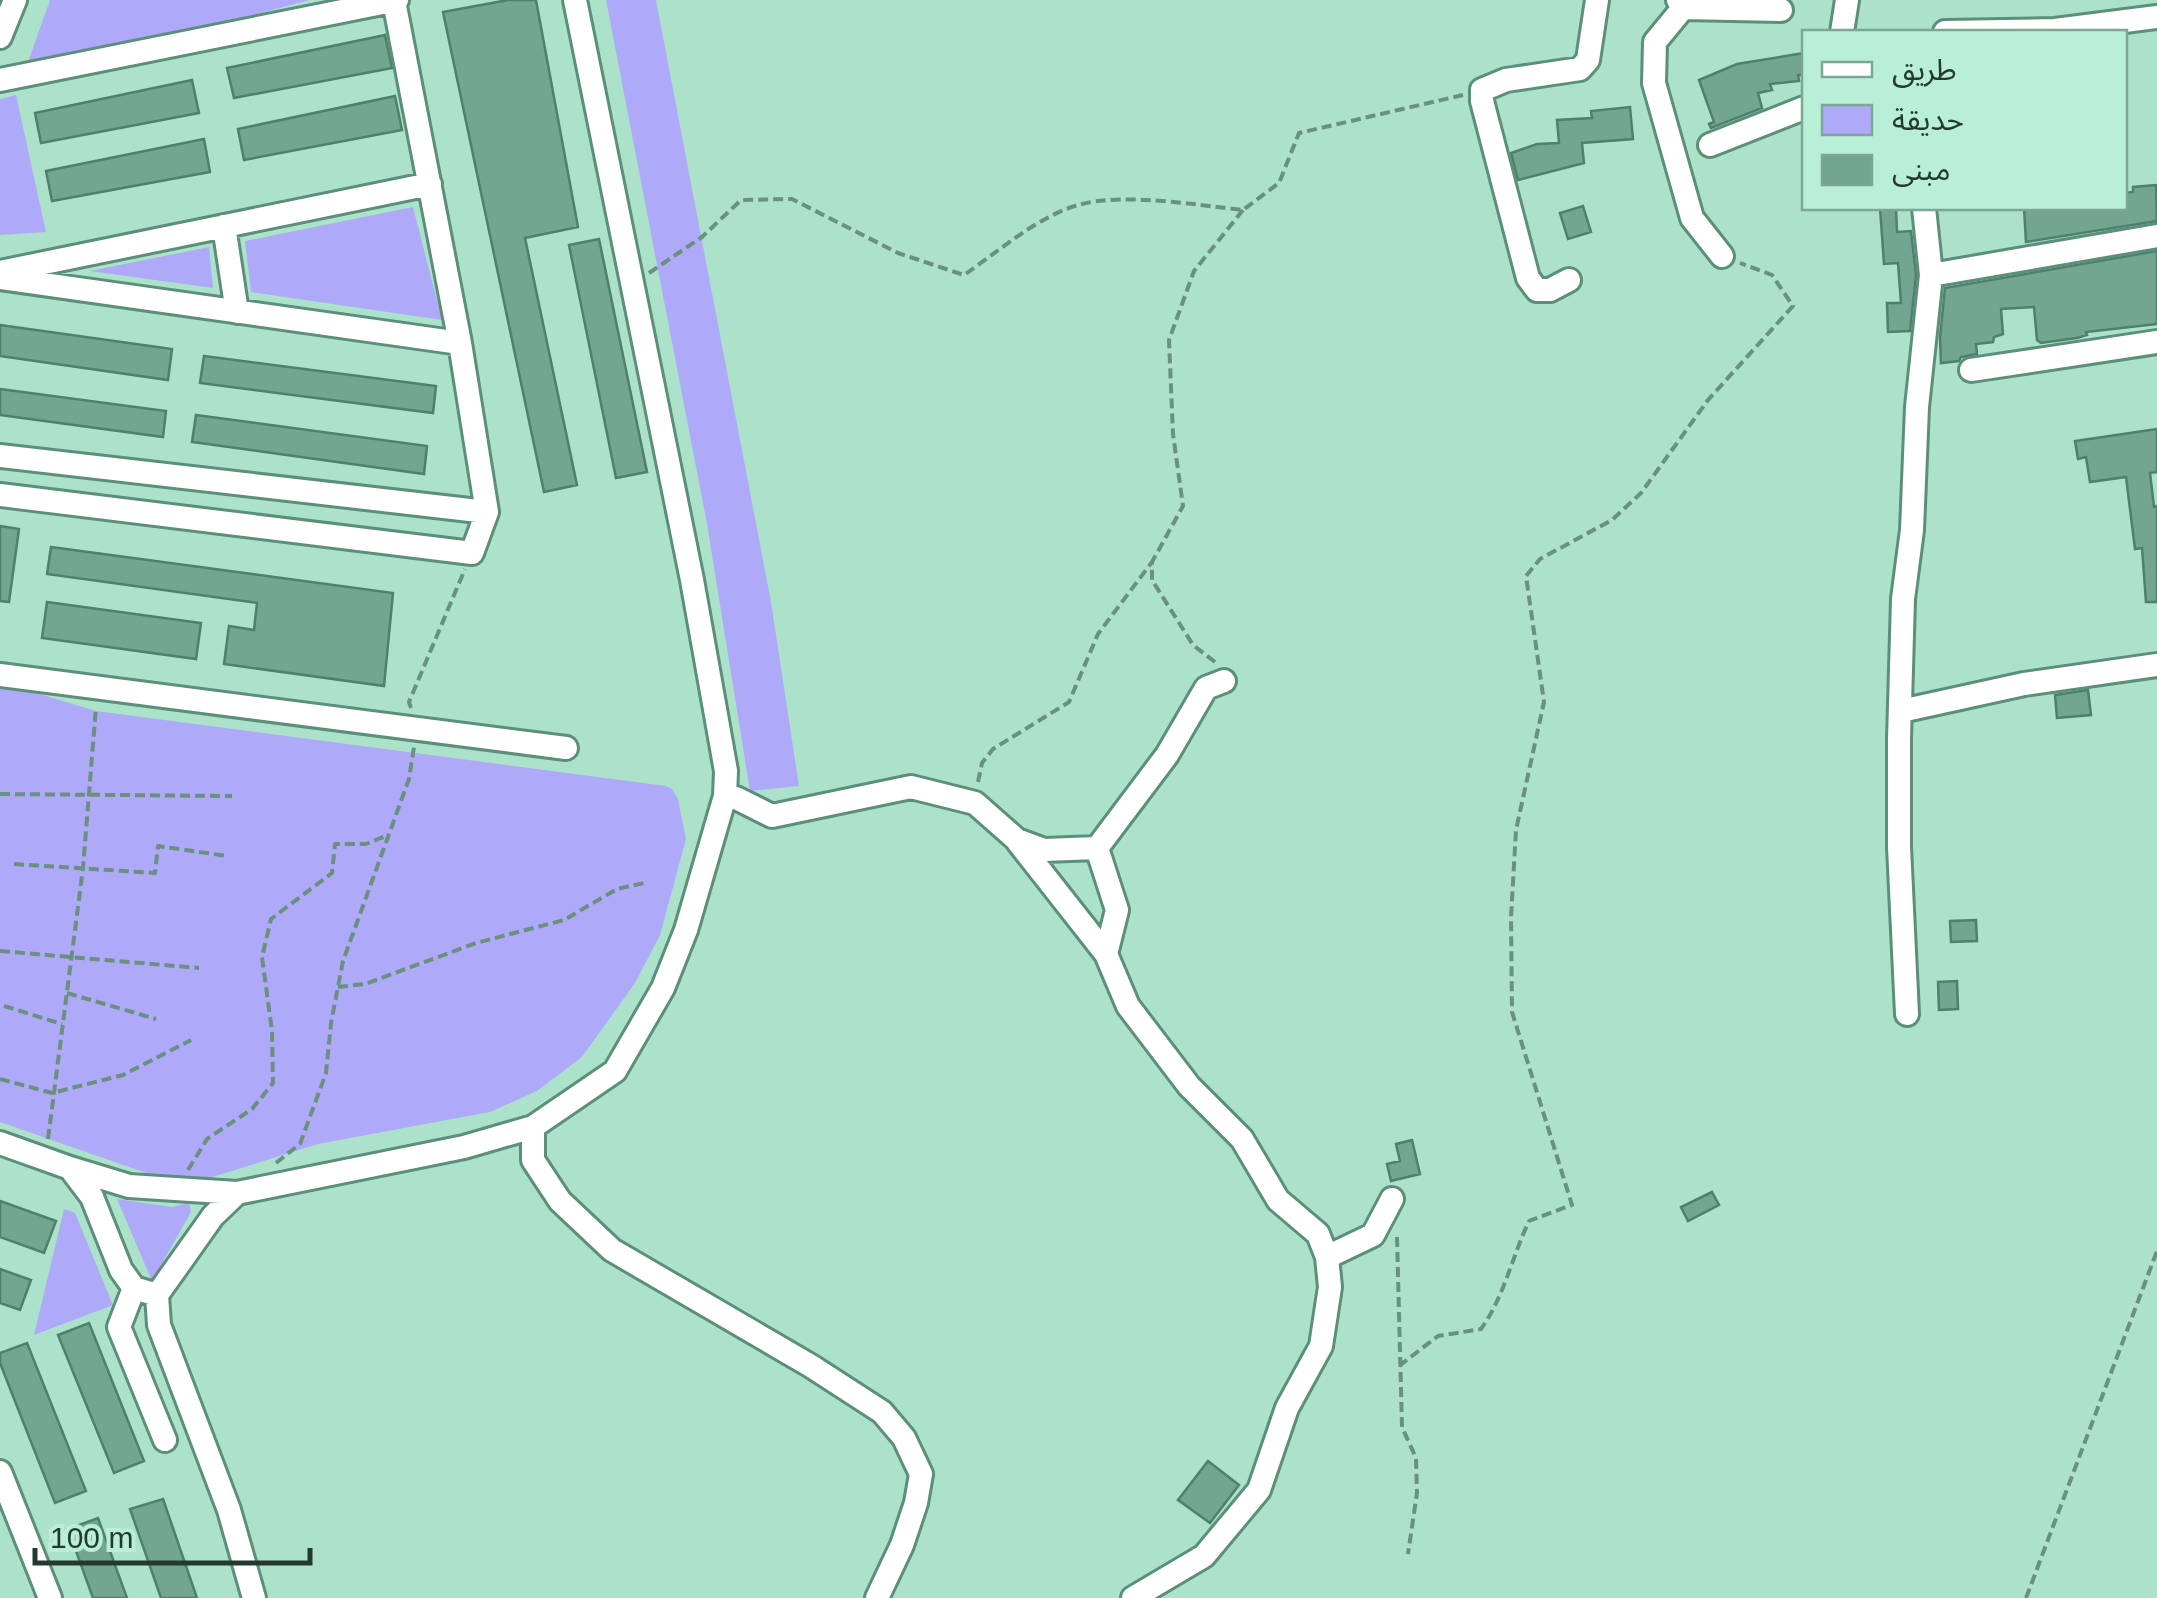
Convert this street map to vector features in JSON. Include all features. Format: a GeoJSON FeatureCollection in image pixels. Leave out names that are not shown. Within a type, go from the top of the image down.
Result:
{"type":"FeatureCollection","features":[{"type":"Feature","properties":{"kind":"street"},"geometry":{"type":"LineString","coordinates":[[0,37],[15,0]]}},
{"type":"Feature","properties":{"kind":"street"},"geometry":{"type":"LineString","coordinates":[[0,80],[396,0],[487,512],[472,553],[0,495]]}},
{"type":"Feature","properties":{"kind":"street"},"geometry":{"type":"LineString","coordinates":[[0,1144],[130,1186],[237,1193],[464,1147],[533,1127],[615,1071],[663,988],[686,930],[725,796],[726,771],[575,0]]}},
{"type":"Feature","properties":{"kind":"street"},"geometry":{"type":"LineString","coordinates":[[1569,280],[1550,290],[1537,290],[1528,278],[1482,90],[1506,80],[1580,69],[1588,60],[1597,0]]}},
{"type":"Feature","properties":{"kind":"street"},"geometry":{"type":"LineString","coordinates":[[1843,30],[1846,0]]}},
{"type":"Feature","properties":{"kind":"street"},"geometry":{"type":"LineString","coordinates":[[1722,256],[1692,218],[1654,83],[1655,42],[1681,4],[1782,10]]}},
{"type":"Feature","properties":{"kind":"street"},"geometry":{"type":"LineString","coordinates":[[2055,30],[2157,17]]}},
{"type":"Feature","properties":{"kind":"street"},"geometry":{"type":"LineString","coordinates":[[1710,145],[1802,109]]}},
{"type":"Feature","properties":{"kind":"street"},"geometry":{"type":"LineString","coordinates":[[0,275],[430,184]]}},
{"type":"Feature","properties":{"kind":"street"},"geometry":{"type":"LineString","coordinates":[[1908,1014],[1899,846],[1903,598],[1912,530],[1916,407],[1931,275],[1924,210]]}},
{"type":"Feature","properties":{"kind":"street"},"geometry":{"type":"LineString","coordinates":[[224,226],[237,312]]}},
{"type":"Feature","properties":{"kind":"street"},"geometry":{"type":"LineString","coordinates":[[1931,275],[2157,236]]}},
{"type":"Feature","properties":{"kind":"street"},"geometry":{"type":"LineString","coordinates":[[0,275],[460,343]]}},
{"type":"Feature","properties":{"kind":"street"},"geometry":{"type":"LineString","coordinates":[[1971,370],[2157,342]]}},
{"type":"Feature","properties":{"kind":"street"},"geometry":{"type":"LineString","coordinates":[[0,456],[487,512]]}},
{"type":"Feature","properties":{"kind":"street"},"geometry":{"type":"LineString","coordinates":[[1901,711],[2024,684],[2157,665]]}},
{"type":"Feature","properties":{"kind":"street"},"geometry":{"type":"LineString","coordinates":[[0,675],[566,748]]}},
{"type":"Feature","properties":{"kind":"street"},"geometry":{"type":"LineString","coordinates":[[1097,848],[1167,755],[1206,688],[1224,681]]}},
{"type":"Feature","properties":{"kind":"street"},"geometry":{"type":"LineString","coordinates":[[725,796],[772,816],[911,787],[975,803],[1017,840],[1106,954],[1128,1006],[1189,1086],[1242,1138],[1278,1200],[1318,1234],[1327,1257],[1330,1287],[1321,1346],[1287,1408],[1259,1490],[1204,1556],[1133,1598]]}},
{"type":"Feature","properties":{"kind":"street"},"geometry":{"type":"LineString","coordinates":[[1017,840],[1044,850],[1097,848]]}},
{"type":"Feature","properties":{"kind":"street"},"geometry":{"type":"LineString","coordinates":[[1097,848],[1117,910],[1106,954]]}},
{"type":"Feature","properties":{"kind":"street"},"geometry":{"type":"LineString","coordinates":[[533,1127],[533,1160],[560,1201],[612,1250],[826,1375],[882,1412],[904,1438],[921,1474],[902,1545],[877,1598]]}},
{"type":"Feature","properties":{"kind":"street"},"geometry":{"type":"LineString","coordinates":[[70,1168],[92,1197],[122,1270],[145,1292],[160,1325],[229,1510],[254,1598]]}},
{"type":"Feature","properties":{"kind":"street"},"geometry":{"type":"LineString","coordinates":[[165,1440],[119,1327],[145,1292],[237,1193]]}},
{"type":"Feature","properties":{"kind":"street"},"geometry":{"type":"LineString","coordinates":[[1327,1257],[1374,1235],[1389,1204]]}},
{"type":"Feature","properties":{"kind":"street"},"geometry":{"type":"LineString","coordinates":[[0,1472],[50,1598]]}},
{"type":"Feature","properties":{"kind":"path"},"geometry":{"type":"LineString","coordinates":[[975,803],[982,764],[993,749],[1069,702],[1098,634],[1152,562],[1183,506],[1173,434],[1169,340],[1194,271],[1242,210],[1279,183],[1299,132],[1482,90]]}},
{"type":"Feature","properties":{"kind":"path"},"geometry":{"type":"LineString","coordinates":[[632,282],[668,263],[741,200],[792,199],[898,253],[964,275],[1048,218],[1080,204],[1146,200],[1242,210]]}},
{"type":"Feature","properties":{"kind":"path"},"geometry":{"type":"LineString","coordinates":[[1399,1366],[1438,1336],[1481,1329],[1498,1306],[1512,1257],[1529,1222],[1572,1205],[1512,1012],[1516,830],[1544,702],[1526,576],[1540,559],[1612,520],[1641,493],[1708,400],[1793,306],[1772,275],[1722,256]]}},
{"type":"Feature","properties":{"kind":"path"},"geometry":{"type":"LineString","coordinates":[[268,1169],[300,1144],[326,1073],[343,961],[409,779],[416,727],[409,702],[472,553]]}},
{"type":"Feature","properties":{"kind":"path"},"geometry":{"type":"LineString","coordinates":[[1152,562],[1152,580],[1193,645]]}},
{"type":"Feature","properties":{"kind":"path"},"geometry":{"type":"LineString","coordinates":[[48,1141],[83,868],[96,711]]}},
{"type":"Feature","properties":{"kind":"path"},"geometry":{"type":"LineString","coordinates":[[0,794],[232,796]]}},
{"type":"Feature","properties":{"kind":"path"},"geometry":{"type":"LineString","coordinates":[[166,1190],[186,1174],[207,1139],[252,1109],[274,1083],[262,957],[270,919],[332,873],[335,844],[366,844],[389,835]]}},
{"type":"Feature","properties":{"kind":"path"},"geometry":{"type":"LineString","coordinates":[[14,864],[155,873],[158,846],[227,856]]}},
{"type":"Feature","properties":{"kind":"path"},"geometry":{"type":"LineString","coordinates":[[338,987],[365,984],[476,943],[564,920],[617,890],[644,882]]}},
{"type":"Feature","properties":{"kind":"path"},"geometry":{"type":"LineString","coordinates":[[0,951],[199,968]]}},
{"type":"Feature","properties":{"kind":"path"},"geometry":{"type":"LineString","coordinates":[[66,993],[156,1018]]}},
{"type":"Feature","properties":{"kind":"path"},"geometry":{"type":"LineString","coordinates":[[4,1006],[62,1024]]}},
{"type":"Feature","properties":{"kind":"path"},"geometry":{"type":"LineString","coordinates":[[0,1079],[52,1093],[123,1075],[191,1040]]}},
{"type":"Feature","properties":{"kind":"path"},"geometry":{"type":"LineString","coordinates":[[1389,1204],[1397,1238],[1402,1427],[1416,1458],[1417,1494],[1408,1554]]}},
{"type":"Feature","properties":{"kind":"path"},"geometry":{"type":"LineString","coordinates":[[2026,1598],[2157,1251]]}},
{"type":"Feature","properties":{"kind":"green space"},"geometry":{"type":"Polygon","coordinates":[[[50,0],[310,0],[23,76],[50,0]]]}},
{"type":"Feature","properties":{"kind":"green space"},"geometry":{"type":"Polygon","coordinates":[[[606,0],[656,0],[771,602],[799,786],[750,791],[707,524],[606,0]]]}},
{"type":"Feature","properties":{"kind":"green space"},"geometry":{"type":"Polygon","coordinates":[[[16,95],[46,232],[0,235],[0,99],[16,95]]]}},
{"type":"Feature","properties":{"kind":"green space"},"geometry":{"type":"Polygon","coordinates":[[[413,207],[442,320],[251,292],[245,241],[413,207]]]}},
{"type":"Feature","properties":{"kind":"green space"},"geometry":{"type":"Polygon","coordinates":[[[209,247],[213,288],[90,271],[209,247]]]}},
{"type":"Feature","properties":{"kind":"green space"},"geometry":{"type":"Polygon","coordinates":[[[0,682],[96,711],[666,786],[678,799],[686,839],[660,935],[635,983],[582,1057],[537,1091],[490,1112],[318,1144],[206,1179],[175,1183],[0,1122],[0,682]]]}},
{"type":"Feature","properties":{"kind":"green space"},"geometry":{"type":"Polygon","coordinates":[[[117,1199],[172,1207],[189,1203],[191,1212],[152,1281],[117,1199]]]}},
{"type":"Feature","properties":{"kind":"green space"},"geometry":{"type":"Polygon","coordinates":[[[64,1209],[75,1213],[113,1305],[34,1335],[64,1209]]]}},
{"type":"Feature","properties":{"kind":"building"},"geometry":{"type":"Polygon","coordinates":[[[508,0],[536,0],[578,227],[525,238],[577,485],[544,492],[443,12],[508,0]]]}},
{"type":"Feature","properties":{"kind":"building"},"geometry":{"type":"Polygon","coordinates":[[[385,35],[392,68],[234,98],[227,68],[385,35]]]}},
{"type":"Feature","properties":{"kind":"building"},"geometry":{"type":"Polygon","coordinates":[[[1802,53],[1802,75],[1798,75],[1799,81],[1770,84],[1772,90],[1758,93],[1762,108],[1711,128],[1709,124],[1714,122],[1699,80],[1737,64],[1802,53]]]}},
{"type":"Feature","properties":{"kind":"building"},"geometry":{"type":"Polygon","coordinates":[[[192,80],[199,113],[41,143],[35,113],[192,80]]]}},
{"type":"Feature","properties":{"kind":"building"},"geometry":{"type":"Polygon","coordinates":[[[395,96],[402,130],[244,160],[238,129],[395,96]]]}},
{"type":"Feature","properties":{"kind":"building"},"geometry":{"type":"Polygon","coordinates":[[[1630,107],[1633,139],[1582,143],[1584,163],[1518,180],[1511,153],[1537,144],[1559,143],[1557,120],[1592,118],[1591,111],[1630,107]]]}},
{"type":"Feature","properties":{"kind":"building"},"geometry":{"type":"Polygon","coordinates":[[[204,139],[210,172],[52,201],[46,171],[204,139]]]}},
{"type":"Feature","properties":{"kind":"building"},"geometry":{"type":"Polygon","coordinates":[[[2156,185],[2157,221],[2026,242],[2024,210],[2127,210],[2127,193],[2133,192],[2133,187],[2156,185]]]}},
{"type":"Feature","properties":{"kind":"building"},"geometry":{"type":"Polygon","coordinates":[[[1583,206],[1591,232],[1568,239],[1560,213],[1583,206]]]}},
{"type":"Feature","properties":{"kind":"building"},"geometry":{"type":"Polygon","coordinates":[[[1880,210],[1896,210],[1897,232],[1911,231],[1916,275],[1910,331],[1888,332],[1887,303],[1901,303],[1898,263],[1884,264],[1880,210]]]}},
{"type":"Feature","properties":{"kind":"building"},"geometry":{"type":"Polygon","coordinates":[[[599,239],[647,472],[616,478],[569,245],[599,239]]]}},
{"type":"Feature","properties":{"kind":"building"},"geometry":{"type":"Polygon","coordinates":[[[2157,251],[2157,324],[2086,332],[2087,335],[2077,338],[2041,343],[2037,340],[2034,307],[2001,309],[2003,334],[1994,337],[1993,342],[1976,344],[1977,354],[1941,363],[1945,288],[2157,251]]]}},
{"type":"Feature","properties":{"kind":"building"},"geometry":{"type":"Polygon","coordinates":[[[0,325],[172,349],[168,380],[0,356],[0,325]]]}},
{"type":"Feature","properties":{"kind":"building"},"geometry":{"type":"Polygon","coordinates":[[[204,356],[436,386],[433,413],[200,383],[204,356]]]}},
{"type":"Feature","properties":{"kind":"building"},"geometry":{"type":"Polygon","coordinates":[[[0,389],[166,411],[163,437],[0,415],[0,389]]]}},
{"type":"Feature","properties":{"kind":"building"},"geometry":{"type":"Polygon","coordinates":[[[196,415],[427,446],[424,474],[192,442],[196,415]]]}},
{"type":"Feature","properties":{"kind":"building"},"geometry":{"type":"Polygon","coordinates":[[[2157,429],[2157,472],[2150,473],[2154,507],[2157,506],[2157,602],[2146,602],[2142,548],[2135,549],[2126,477],[2090,482],[2086,457],[2078,459],[2075,441],[2157,429]]]}},
{"type":"Feature","properties":{"kind":"building"},"geometry":{"type":"Polygon","coordinates":[[[0,526],[19,529],[9,602],[0,601],[0,526]]]}},
{"type":"Feature","properties":{"kind":"building"},"geometry":{"type":"Polygon","coordinates":[[[51,547],[393,593],[384,686],[224,664],[229,626],[254,630],[257,603],[47,574],[51,547]]]}},
{"type":"Feature","properties":{"kind":"building"},"geometry":{"type":"Polygon","coordinates":[[[47,602],[201,623],[196,659],[42,638],[47,602]]]}},
{"type":"Feature","properties":{"kind":"building"},"geometry":{"type":"Polygon","coordinates":[[[2088,690],[2091,715],[2057,718],[2055,695],[2088,690]]]}},
{"type":"Feature","properties":{"kind":"building"},"geometry":{"type":"Polygon","coordinates":[[[1976,920],[1977,941],[1951,942],[1950,921],[1976,920]]]}},
{"type":"Feature","properties":{"kind":"building"},"geometry":{"type":"Polygon","coordinates":[[[1957,981],[1958,1009],[1939,1010],[1938,982],[1957,981]]]}},
{"type":"Feature","properties":{"kind":"building"},"geometry":{"type":"Polygon","coordinates":[[[1412,1140],[1420,1174],[1391,1181],[1387,1164],[1400,1161],[1396,1144],[1412,1140]]]}},
{"type":"Feature","properties":{"kind":"building"},"geometry":{"type":"Polygon","coordinates":[[[1712,1192],[1719,1205],[1688,1221],[1681,1207],[1712,1192]]]}},
{"type":"Feature","properties":{"kind":"building"},"geometry":{"type":"Polygon","coordinates":[[[0,1201],[56,1221],[44,1253],[0,1237],[0,1201]]]}},
{"type":"Feature","properties":{"kind":"building"},"geometry":{"type":"Polygon","coordinates":[[[0,1269],[31,1280],[20,1310],[0,1303],[0,1269]]]}},
{"type":"Feature","properties":{"kind":"building"},"geometry":{"type":"Polygon","coordinates":[[[89,1323],[144,1461],[114,1473],[58,1335],[89,1323]]]}},
{"type":"Feature","properties":{"kind":"building"},"geometry":{"type":"Polygon","coordinates":[[[27,1343],[86,1491],[55,1503],[0,1363],[0,1353],[27,1343]]]}},
{"type":"Feature","properties":{"kind":"building"},"geometry":{"type":"Polygon","coordinates":[[[1208,1461],[1239,1485],[1210,1523],[1178,1500],[1208,1461]]]}},
{"type":"Feature","properties":{"kind":"building"},"geometry":{"type":"Polygon","coordinates":[[[163,1499],[197,1598],[161,1598],[130,1509],[163,1499]]]}},
{"type":"Feature","properties":{"kind":"building"},"geometry":{"type":"Polygon","coordinates":[[[98,1518],[127,1598],[93,1598],[68,1529],[98,1518]]]}}]}
